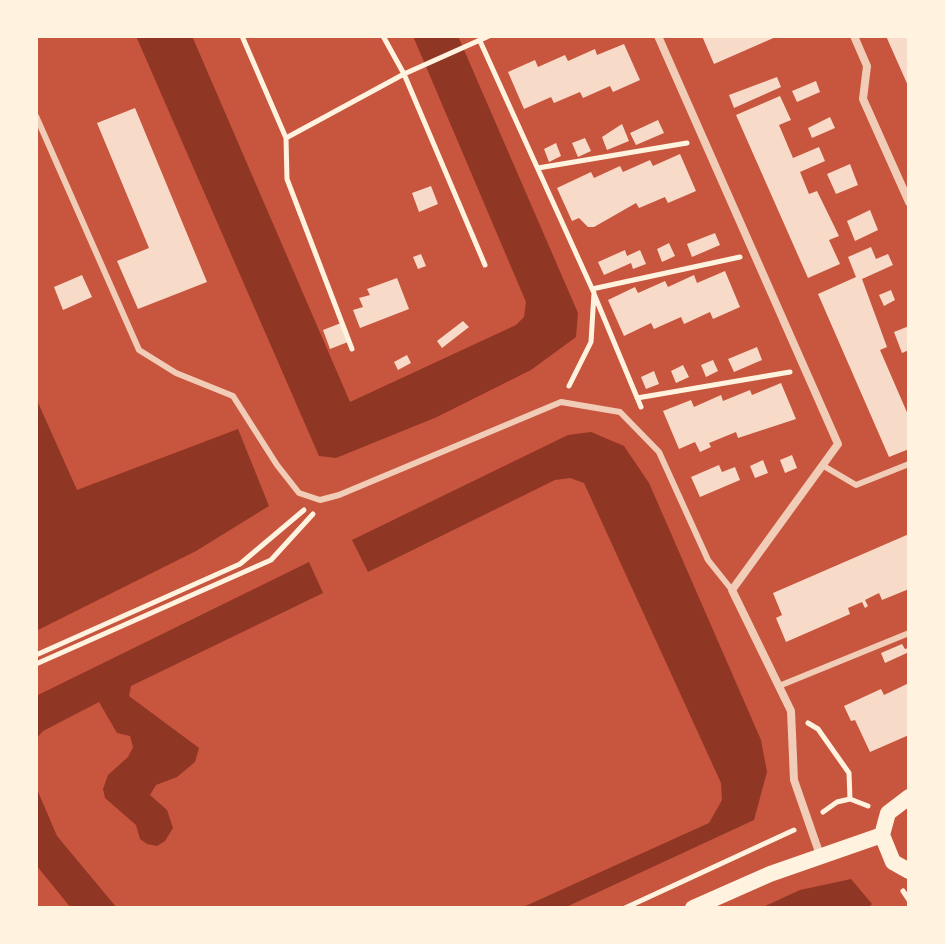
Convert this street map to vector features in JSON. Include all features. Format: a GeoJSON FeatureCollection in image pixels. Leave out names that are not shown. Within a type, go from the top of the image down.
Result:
{"type":"FeatureCollection","features":[{"type":"Feature","properties":{"kind":"main road"},"geometry":{"type":"LineString","coordinates":[[909,797],[888,813],[882,835],[893,862],[909,871]]}},
{"type":"Feature","properties":{"kind":"main road"},"geometry":{"type":"LineString","coordinates":[[693,908],[820,855],[882,835]]}},
{"type":"Feature","properties":{"kind":"street"},"geometry":{"type":"LineString","coordinates":[[658,36],[838,444],[732,590],[791,711],[794,780],[820,855]]}},
{"type":"Feature","properties":{"kind":"street"},"geometry":{"type":"LineString","coordinates":[[854,36],[867,66],[863,99],[909,202]]}},
{"type":"Feature","properties":{"kind":"lane"},"geometry":{"type":"LineString","coordinates":[[36,116],[139,350],[176,373],[233,396],[277,465],[299,493],[324,499],[561,402],[620,412],[659,452],[708,560],[732,590]]}},
{"type":"Feature","properties":{"kind":"lane"},"geometry":{"type":"LineString","coordinates":[[822,465],[856,485],[909,464]]}},
{"type":"Feature","properties":{"kind":"lane"},"geometry":{"type":"LineString","coordinates":[[779,686],[909,633]]}},
{"type":"Feature","properties":{"kind":"path"},"geometry":{"type":"LineString","coordinates":[[242,36],[286,138],[287,179],[352,349]]}},
{"type":"Feature","properties":{"kind":"path"},"geometry":{"type":"LineString","coordinates":[[383,36],[404,74],[485,265]]}},
{"type":"Feature","properties":{"kind":"path"},"geometry":{"type":"LineString","coordinates":[[286,138],[404,74],[489,36]]}},
{"type":"Feature","properties":{"kind":"path"},"geometry":{"type":"LineString","coordinates":[[480,41],[593,291],[643,411]]}},
{"type":"Feature","properties":{"kind":"path"},"geometry":{"type":"LineString","coordinates":[[538,168],[704,141]]}},
{"type":"Feature","properties":{"kind":"path"},"geometry":{"type":"LineString","coordinates":[[593,291],[754,253]]}},
{"type":"Feature","properties":{"kind":"path"},"geometry":{"type":"LineString","coordinates":[[561,402],[591,342],[593,291]]}},
{"type":"Feature","properties":{"kind":"path"},"geometry":{"type":"LineString","coordinates":[[637,398],[805,370]]}},
{"type":"Feature","properties":{"kind":"path"},"geometry":{"type":"LineString","coordinates":[[36,655],[240,564],[315,499]]}},
{"type":"Feature","properties":{"kind":"path"},"geometry":{"type":"LineString","coordinates":[[36,664],[271,560],[324,499]]}},
{"type":"Feature","properties":{"kind":"path"},"geometry":{"type":"LineString","coordinates":[[791,711],[818,729],[849,773],[850,799]]}},
{"type":"Feature","properties":{"kind":"path"},"geometry":{"type":"LineString","coordinates":[[625,908],[807,823],[837,802],[850,799],[872,807]]}},
{"type":"Feature","properties":{"kind":"shaded area"},"geometry":{"type":"Polygon","coordinates":[[[136,36],[192,36],[350,402],[516,325],[524,317],[526,302],[413,36],[458,36],[578,313],[576,337],[531,370],[437,417],[336,458],[319,456],[136,36]]]}},
{"type":"Feature","properties":{"kind":"shaded area"},"geometry":{"type":"Polygon","coordinates":[[[36,398],[77,490],[238,429],[269,506],[196,551],[36,631],[36,398]]]}},
{"type":"Feature","properties":{"kind":"shaded area"},"geometry":{"type":"Polygon","coordinates":[[[591,432],[624,446],[649,483],[761,740],[767,772],[754,820],[564,908],[521,908],[709,823],[722,800],[721,783],[584,483],[570,478],[555,480],[368,572],[352,540],[568,435],[591,432]]]}},
{"type":"Feature","properties":{"kind":"shaded area"},"geometry":{"type":"Polygon","coordinates":[[[309,562],[323,593],[131,686],[129,696],[199,748],[195,762],[177,777],[156,785],[150,795],[167,810],[173,828],[165,841],[157,846],[140,839],[136,825],[105,798],[103,789],[108,775],[128,757],[133,747],[130,736],[117,733],[99,702],[43,731],[36,739],[36,696],[309,562]]]}},
{"type":"Feature","properties":{"kind":"shaded area"},"geometry":{"type":"Polygon","coordinates":[[[36,787],[57,836],[117,908],[71,908],[36,865],[36,787]]]}},
{"type":"Feature","properties":{"kind":"shaded area"},"geometry":{"type":"Polygon","coordinates":[[[851,879],[872,904],[868,908],[761,908],[800,890],[851,879]]]}},
{"type":"Feature","properties":{"kind":"building"},"geometry":{"type":"Polygon","coordinates":[[[702,36],[778,36],[714,64],[702,36]]]}},
{"type":"Feature","properties":{"kind":"building"},"geometry":{"type":"Polygon","coordinates":[[[886,36],[909,36],[909,88],[886,36]]]}},
{"type":"Feature","properties":{"kind":"building"},"geometry":{"type":"Polygon","coordinates":[[[624,44],[640,80],[613,92],[610,86],[583,98],[580,92],[554,103],[551,97],[524,109],[508,72],[535,60],[538,67],[565,55],[568,61],[595,49],[597,55],[624,44]]]}},
{"type":"Feature","properties":{"kind":"building"},"geometry":{"type":"Polygon","coordinates":[[[777,77],[781,87],[734,108],[729,95],[777,77]]]}},
{"type":"Feature","properties":{"kind":"building"},"geometry":{"type":"Polygon","coordinates":[[[816,81],[820,92],[797,102],[792,91],[816,81]]]}},
{"type":"Feature","properties":{"kind":"building"},"geometry":{"type":"Polygon","coordinates":[[[780,96],[791,120],[779,125],[793,158],[819,147],[825,161],[800,172],[809,194],[817,191],[839,236],[829,240],[840,264],[808,278],[736,115],[780,96]]]}},
{"type":"Feature","properties":{"kind":"building"},"geometry":{"type":"Polygon","coordinates":[[[135,108],[207,282],[138,309],[117,261],[149,248],[97,123],[135,108]]]}},
{"type":"Feature","properties":{"kind":"building"},"geometry":{"type":"Polygon","coordinates":[[[830,117],[835,128],[812,138],[808,128],[830,117]]]}},
{"type":"Feature","properties":{"kind":"building"},"geometry":{"type":"Polygon","coordinates":[[[658,120],[664,133],[636,145],[630,133],[658,120]]]}},
{"type":"Feature","properties":{"kind":"building"},"geometry":{"type":"Polygon","coordinates":[[[622,124],[629,141],[607,150],[602,137],[622,124]]]}},
{"type":"Feature","properties":{"kind":"building"},"geometry":{"type":"Polygon","coordinates":[[[585,138],[591,151],[578,157],[572,143],[585,138]]]}},
{"type":"Feature","properties":{"kind":"building"},"geometry":{"type":"Polygon","coordinates":[[[556,143],[561,156],[549,162],[544,149],[556,143]]]}},
{"type":"Feature","properties":{"kind":"building"},"geometry":{"type":"Polygon","coordinates":[[[680,154],[696,191],[668,203],[665,197],[639,208],[636,203],[594,227],[588,227],[579,218],[572,221],[557,188],[591,172],[594,178],[620,166],[623,172],[650,160],[653,166],[680,154]]]}},
{"type":"Feature","properties":{"kind":"building"},"geometry":{"type":"Polygon","coordinates":[[[850,164],[858,185],[836,194],[827,174],[850,164]]]}},
{"type":"Feature","properties":{"kind":"building"},"geometry":{"type":"Polygon","coordinates":[[[431,186],[438,204],[419,212],[412,193],[431,186]]]}},
{"type":"Feature","properties":{"kind":"building"},"geometry":{"type":"Polygon","coordinates":[[[870,210],[878,230],[855,241],[847,221],[870,210]]]}},
{"type":"Feature","properties":{"kind":"building"},"geometry":{"type":"Polygon","coordinates":[[[715,233],[720,245],[692,257],[687,244],[715,233]]]}},
{"type":"Feature","properties":{"kind":"building"},"geometry":{"type":"Polygon","coordinates":[[[669,243],[675,256],[662,262],[657,249],[669,243]]]}},
{"type":"Feature","properties":{"kind":"building"},"geometry":{"type":"Polygon","coordinates":[[[871,247],[876,259],[888,254],[893,265],[862,279],[887,347],[880,350],[909,417],[909,449],[889,457],[818,294],[856,277],[848,257],[871,247]]]}},
{"type":"Feature","properties":{"kind":"building"},"geometry":{"type":"Polygon","coordinates":[[[625,250],[627,256],[640,250],[646,264],[633,269],[631,263],[604,275],[598,262],[625,250]]]}},
{"type":"Feature","properties":{"kind":"building"},"geometry":{"type":"Polygon","coordinates":[[[421,254],[426,266],[418,269],[413,257],[421,254]]]}},
{"type":"Feature","properties":{"kind":"building"},"geometry":{"type":"Polygon","coordinates":[[[725,271],[740,307],[713,319],[710,312],[684,324],[681,317],[654,329],[651,323],[624,336],[608,300],[635,287],[638,293],[665,281],[668,287],[694,275],[697,283],[725,271]]]}},
{"type":"Feature","properties":{"kind":"building"},"geometry":{"type":"Polygon","coordinates":[[[82,275],[92,297],[63,310],[54,287],[82,275]]]}},
{"type":"Feature","properties":{"kind":"building"},"geometry":{"type":"Polygon","coordinates":[[[397,278],[409,309],[360,328],[353,310],[363,307],[359,298],[370,295],[367,289],[397,278]]]}},
{"type":"Feature","properties":{"kind":"building"},"geometry":{"type":"Polygon","coordinates":[[[891,290],[895,300],[884,306],[879,295],[891,290]]]}},
{"type":"Feature","properties":{"kind":"building"},"geometry":{"type":"Polygon","coordinates":[[[463,321],[469,327],[442,348],[437,341],[463,321]]]}},
{"type":"Feature","properties":{"kind":"building"},"geometry":{"type":"Polygon","coordinates":[[[341,323],[348,342],[330,349],[323,330],[341,323]]]}},
{"type":"Feature","properties":{"kind":"building"},"geometry":{"type":"Polygon","coordinates":[[[909,326],[909,350],[902,353],[894,332],[909,326]]]}},
{"type":"Feature","properties":{"kind":"building"},"geometry":{"type":"Polygon","coordinates":[[[757,347],[762,360],[734,372],[728,359],[757,347]]]}},
{"type":"Feature","properties":{"kind":"building"},"geometry":{"type":"Polygon","coordinates":[[[407,355],[411,363],[398,370],[394,362],[407,355]]]}},
{"type":"Feature","properties":{"kind":"building"},"geometry":{"type":"Polygon","coordinates":[[[713,360],[718,371],[706,377],[701,365],[713,360]]]}},
{"type":"Feature","properties":{"kind":"building"},"geometry":{"type":"Polygon","coordinates":[[[683,365],[689,377],[676,383],[671,371],[683,365]]]}},
{"type":"Feature","properties":{"kind":"building"},"geometry":{"type":"Polygon","coordinates":[[[654,371],[659,384],[646,389],[641,377],[654,371]]]}},
{"type":"Feature","properties":{"kind":"building"},"geometry":{"type":"Polygon","coordinates":[[[781,383],[796,419],[738,438],[736,432],[709,443],[711,447],[700,452],[695,442],[679,449],[663,411],[691,400],[694,407],[721,395],[723,401],[750,390],[752,395],[781,383]]]}},
{"type":"Feature","properties":{"kind":"building"},"geometry":{"type":"Polygon","coordinates":[[[792,455],[797,468],[785,473],[780,460],[792,455]]]}},
{"type":"Feature","properties":{"kind":"building"},"geometry":{"type":"Polygon","coordinates":[[[763,460],[768,473],[755,478],[750,466],[763,460]]]}},
{"type":"Feature","properties":{"kind":"building"},"geometry":{"type":"Polygon","coordinates":[[[719,465],[722,472],[735,467],[740,480],[700,497],[691,477],[719,465]]]}},
{"type":"Feature","properties":{"kind":"building"},"geometry":{"type":"Polygon","coordinates":[[[909,534],[909,589],[882,600],[879,593],[865,600],[868,606],[865,608],[862,602],[848,608],[850,614],[786,642],[776,618],[782,615],[773,593],[909,534]]]}},
{"type":"Feature","properties":{"kind":"building"},"geometry":{"type":"Polygon","coordinates":[[[902,644],[905,649],[909,648],[909,652],[885,663],[881,653],[902,644]]]}},
{"type":"Feature","properties":{"kind":"building"},"geometry":{"type":"Polygon","coordinates":[[[909,683],[909,735],[870,752],[855,720],[851,721],[844,706],[881,689],[884,695],[909,683]]]}}]}
